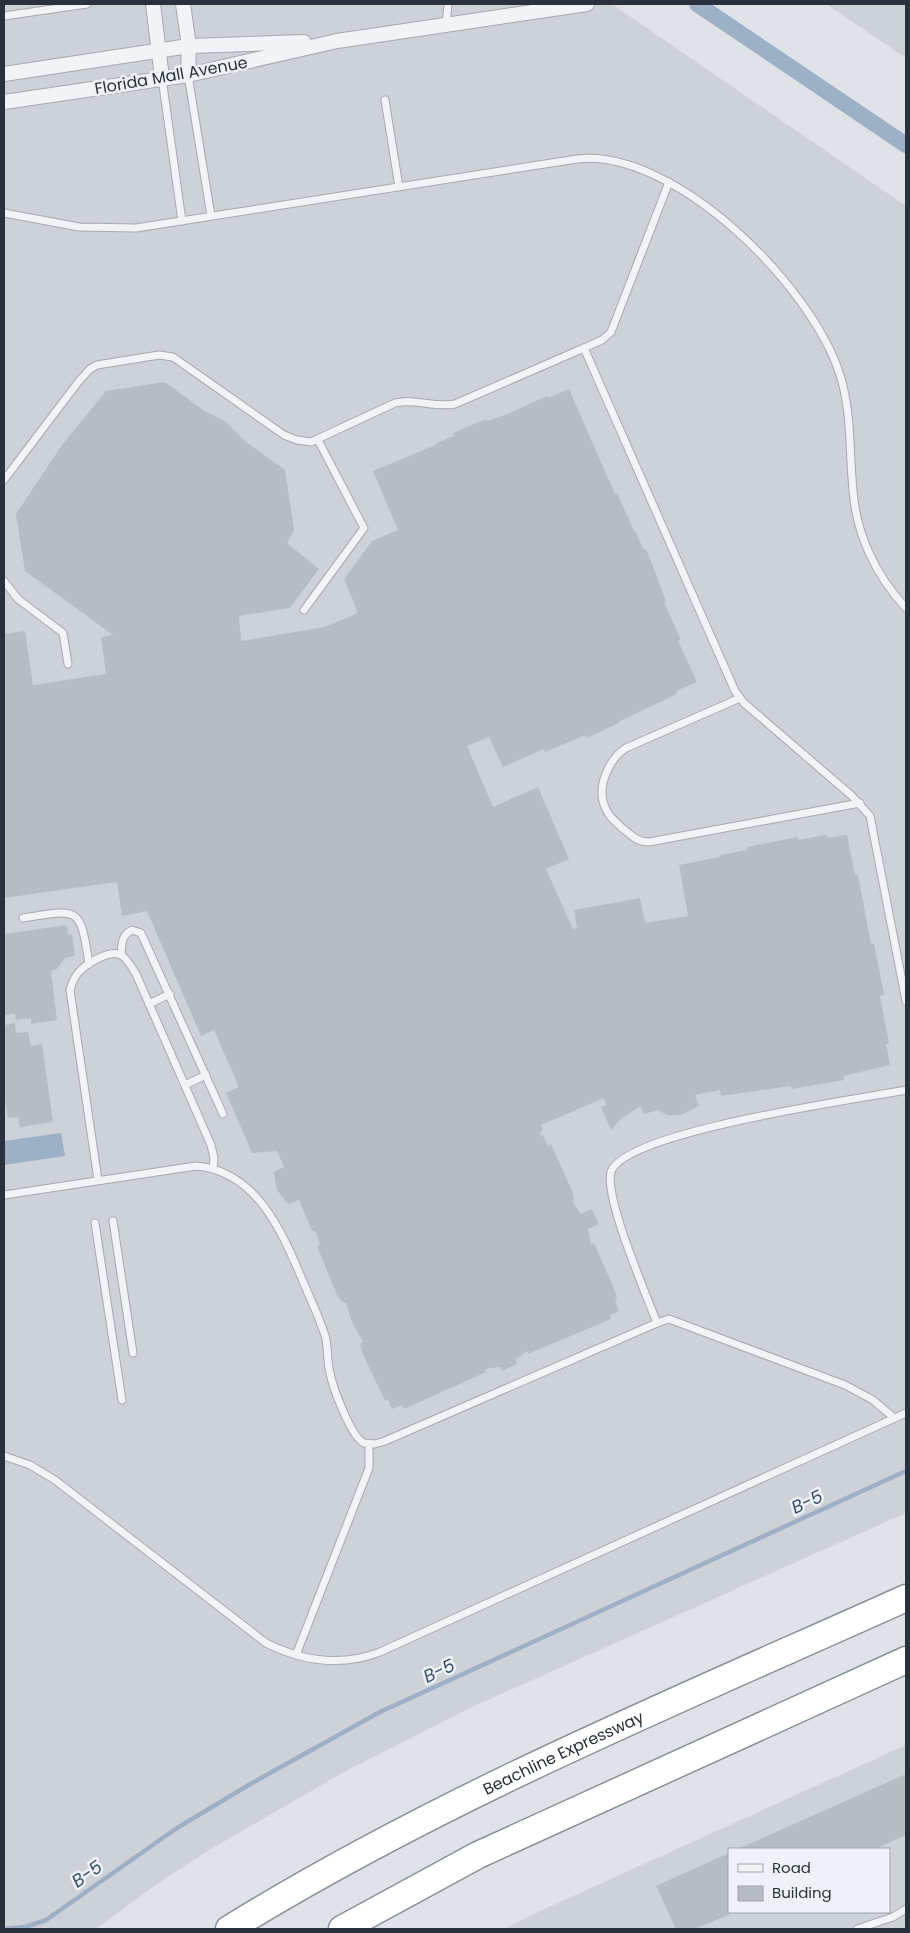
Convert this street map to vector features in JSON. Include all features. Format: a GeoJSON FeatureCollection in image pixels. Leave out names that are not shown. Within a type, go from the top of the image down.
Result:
{"type":"FeatureCollection","features":[{"type":"Feature","properties":{"kind":"highway","name":"Beachline Expressway"},"geometry":{"type":"LineString","coordinates":[[229,1929],[304,1883],[449,1806],[604,1733],[906,1598]]}},
{"type":"Feature","properties":{"kind":"highway"},"geometry":{"type":"LineString","coordinates":[[342,1929],[478,1856],[906,1660]]}},
{"type":"Feature","properties":{"kind":"street"},"geometry":{"type":"LineString","coordinates":[[153,4],[162,78]]}},
{"type":"Feature","properties":{"kind":"street"},"geometry":{"type":"LineString","coordinates":[[183,4],[189,46],[188,75]]}},
{"type":"Feature","properties":{"kind":"street","name":"Florida Mall Avenue"},"geometry":{"type":"LineString","coordinates":[[4,102],[188,75],[337,41],[588,4]]}},
{"type":"Feature","properties":{"kind":"street","name":"Florida Mall Avenue"},"geometry":{"type":"LineString","coordinates":[[4,74],[189,46],[337,41]]}},
{"type":"Feature","properties":{"kind":"lane"},"geometry":{"type":"LineString","coordinates":[[23,4],[24,13]]}},
{"type":"Feature","properties":{"kind":"lane"},"geometry":{"type":"LineString","coordinates":[[4,16],[87,4]]}},
{"type":"Feature","properties":{"kind":"lane"},"geometry":{"type":"LineString","coordinates":[[446,25],[448,4]]}},
{"type":"Feature","properties":{"kind":"lane"},"geometry":{"type":"LineString","coordinates":[[188,75],[211,216]]}},
{"type":"Feature","properties":{"kind":"lane"},"geometry":{"type":"LineString","coordinates":[[162,78],[182,221]]}},
{"type":"Feature","properties":{"kind":"lane"},"geometry":{"type":"LineString","coordinates":[[385,100],[398,188]]}},
{"type":"Feature","properties":{"kind":"lane"},"geometry":{"type":"LineString","coordinates":[[4,213],[98,229],[136,228],[596,158],[626,163],[669,182],[708,209],[750,245],[792,290],[822,333],[837,366],[847,404],[852,440],[852,490],[859,524],[875,566],[888,588],[906,608]]}},
{"type":"Feature","properties":{"kind":"lane"},"geometry":{"type":"LineString","coordinates":[[4,480],[79,380],[97,365],[159,355],[173,357],[182,361],[284,435],[303,441],[318,440],[388,405],[407,401],[438,406],[455,404],[602,340],[611,332],[669,182]]}},
{"type":"Feature","properties":{"kind":"lane"},"geometry":{"type":"LineString","coordinates":[[584,348],[740,698],[860,803],[873,824],[906,1001]]}},
{"type":"Feature","properties":{"kind":"lane"},"geometry":{"type":"LineString","coordinates":[[304,610],[364,528],[318,440]]}},
{"type":"Feature","properties":{"kind":"lane"},"geometry":{"type":"LineString","coordinates":[[4,580],[18,599],[63,633],[68,664]]}},
{"type":"Feature","properties":{"kind":"lane"},"geometry":{"type":"LineString","coordinates":[[740,698],[626,748],[614,759],[605,779],[602,801],[609,815],[630,835],[644,842],[655,842],[860,803]]}},
{"type":"Feature","properties":{"kind":"lane"},"geometry":{"type":"LineString","coordinates":[[23,918],[62,912],[73,914],[84,928],[89,964]]}},
{"type":"Feature","properties":{"kind":"lane"},"geometry":{"type":"LineString","coordinates":[[121,955],[122,942],[127,932],[136,931],[141,933],[223,1114]]}},
{"type":"Feature","properties":{"kind":"lane"},"geometry":{"type":"LineString","coordinates":[[98,1180],[70,997],[74,978],[89,964],[112,954],[121,955],[132,967],[211,1144],[214,1158],[213,1169]]}},
{"type":"Feature","properties":{"kind":"lane"},"geometry":{"type":"LineString","coordinates":[[148,1004],[170,994]]}},
{"type":"Feature","properties":{"kind":"lane"},"geometry":{"type":"LineString","coordinates":[[185,1085],[206,1076]]}},
{"type":"Feature","properties":{"kind":"lane"},"geometry":{"type":"LineString","coordinates":[[657,1323],[611,1196],[611,1173],[618,1162],[655,1142],[694,1130],[906,1090]]}},
{"type":"Feature","properties":{"kind":"lane"},"geometry":{"type":"LineString","coordinates":[[4,1194],[188,1167],[213,1169],[232,1178],[250,1192],[278,1226],[323,1330],[333,1384],[357,1438],[369,1445],[385,1441],[657,1323],[675,1320],[845,1385],[873,1400],[894,1418]]}},
{"type":"Feature","properties":{"kind":"lane"},"geometry":{"type":"LineString","coordinates":[[113,1221],[133,1353]]}},
{"type":"Feature","properties":{"kind":"lane"},"geometry":{"type":"LineString","coordinates":[[95,1223],[122,1400]]}},
{"type":"Feature","properties":{"kind":"lane"},"geometry":{"type":"LineString","coordinates":[[4,1456],[30,1465],[55,1480],[258,1637],[275,1648],[296,1655],[336,1661],[358,1659],[380,1652],[906,1413]]}},
{"type":"Feature","properties":{"kind":"lane"},"geometry":{"type":"LineString","coordinates":[[296,1655],[369,1468],[369,1445]]}},
{"type":"Feature","properties":{"kind":"lane"},"geometry":{"type":"LineString","coordinates":[[856,1929],[893,1917],[906,1909]]}},
{"type":"Feature","properties":{"kind":"shaded area"},"geometry":{"type":"Polygon","coordinates":[[[4,4],[612,4],[906,206],[906,1513],[472,1707],[346,1771],[209,1850],[154,1886],[96,1929],[4,1929],[4,4]]]}},
{"type":"Feature","properties":{"kind":"shaded area"},"geometry":{"type":"Polygon","coordinates":[[[826,4],[906,4],[906,58],[894,50],[826,4]]]}},
{"type":"Feature","properties":{"kind":"shaded area"},"geometry":{"type":"Polygon","coordinates":[[[906,1745],[906,1929],[504,1929],[549,1907],[906,1745]]]}},
{"type":"Feature","properties":{"kind":"water"},"geometry":{"type":"Polygon","coordinates":[[[61,1133],[65,1156],[4,1165],[4,1141],[61,1133]]]}},
{"type":"Feature","properties":{"kind":"building"},"geometry":{"type":"Polygon","coordinates":[[[165,382],[203,410],[226,422],[246,442],[285,470],[294,530],[287,543],[319,569],[290,608],[239,616],[241,641],[324,627],[358,613],[344,579],[372,541],[398,530],[373,471],[436,445],[454,436],[453,433],[486,419],[487,421],[505,415],[547,396],[548,398],[569,389],[615,494],[617,493],[644,550],[646,549],[666,601],[664,602],[681,640],[678,641],[697,682],[676,691],[677,694],[587,738],[586,735],[545,752],[544,749],[503,767],[489,737],[467,746],[493,807],[538,787],[569,859],[546,869],[573,929],[577,928],[574,910],[640,898],[645,923],[688,916],[679,865],[747,850],[747,847],[798,837],[798,840],[826,835],[827,838],[847,835],[855,875],[858,875],[871,944],[874,944],[884,995],[880,996],[889,1044],[886,1044],[890,1065],[843,1076],[844,1080],[792,1089],[791,1086],[721,1096],[720,1090],[695,1095],[699,1106],[681,1115],[667,1115],[658,1110],[644,1114],[640,1106],[621,1119],[611,1130],[601,1107],[606,1105],[604,1098],[541,1125],[543,1130],[540,1132],[541,1136],[543,1135],[548,1146],[551,1144],[573,1193],[574,1200],[572,1201],[581,1214],[592,1209],[599,1224],[588,1229],[591,1244],[594,1243],[615,1291],[617,1299],[615,1301],[619,1311],[610,1315],[611,1319],[528,1354],[527,1351],[515,1360],[517,1364],[502,1371],[500,1367],[485,1369],[486,1372],[404,1409],[402,1405],[392,1409],[388,1400],[385,1401],[362,1352],[360,1344],[363,1342],[351,1320],[346,1303],[342,1302],[337,1295],[317,1246],[320,1245],[316,1233],[314,1230],[312,1231],[299,1200],[288,1204],[277,1190],[274,1172],[284,1167],[277,1151],[252,1153],[226,1093],[239,1087],[214,1030],[201,1036],[147,911],[122,916],[117,882],[4,898],[4,634],[25,631],[33,685],[106,674],[101,637],[113,635],[25,571],[16,514],[62,445],[106,391],[165,382]]]}},
{"type":"Feature","properties":{"kind":"building"},"geometry":{"type":"Polygon","coordinates":[[[67,925],[68,935],[72,934],[75,956],[65,958],[57,969],[51,971],[57,1020],[31,1024],[31,1018],[16,1020],[15,1014],[4,1015],[4,934],[67,925]]]}},
{"type":"Feature","properties":{"kind":"building"},"geometry":{"type":"Polygon","coordinates":[[[15,1023],[16,1033],[28,1032],[31,1046],[42,1044],[53,1122],[20,1127],[18,1117],[8,1118],[4,1093],[4,1025],[15,1023]]]}},
{"type":"Feature","properties":{"kind":"building"},"geometry":{"type":"Polygon","coordinates":[[[906,1774],[906,1835],[877,1848],[740,1848],[906,1774]]]}},
{"type":"Feature","properties":{"kind":"building"},"geometry":{"type":"Polygon","coordinates":[[[728,1853],[728,1913],[733,1913],[695,1929],[676,1929],[656,1886],[728,1853]]]}},
{"type":"Feature","properties":{"kind":"waterway"},"geometry":{"type":"LineString","coordinates":[[697,4],[906,145]]}},
{"type":"Feature","properties":{"kind":"waterway","name":"B-5"},"geometry":{"type":"LineString","coordinates":[[4,1929],[25,1927],[46,1920],[177,1828],[252,1783],[380,1712],[906,1471]]}}]}
